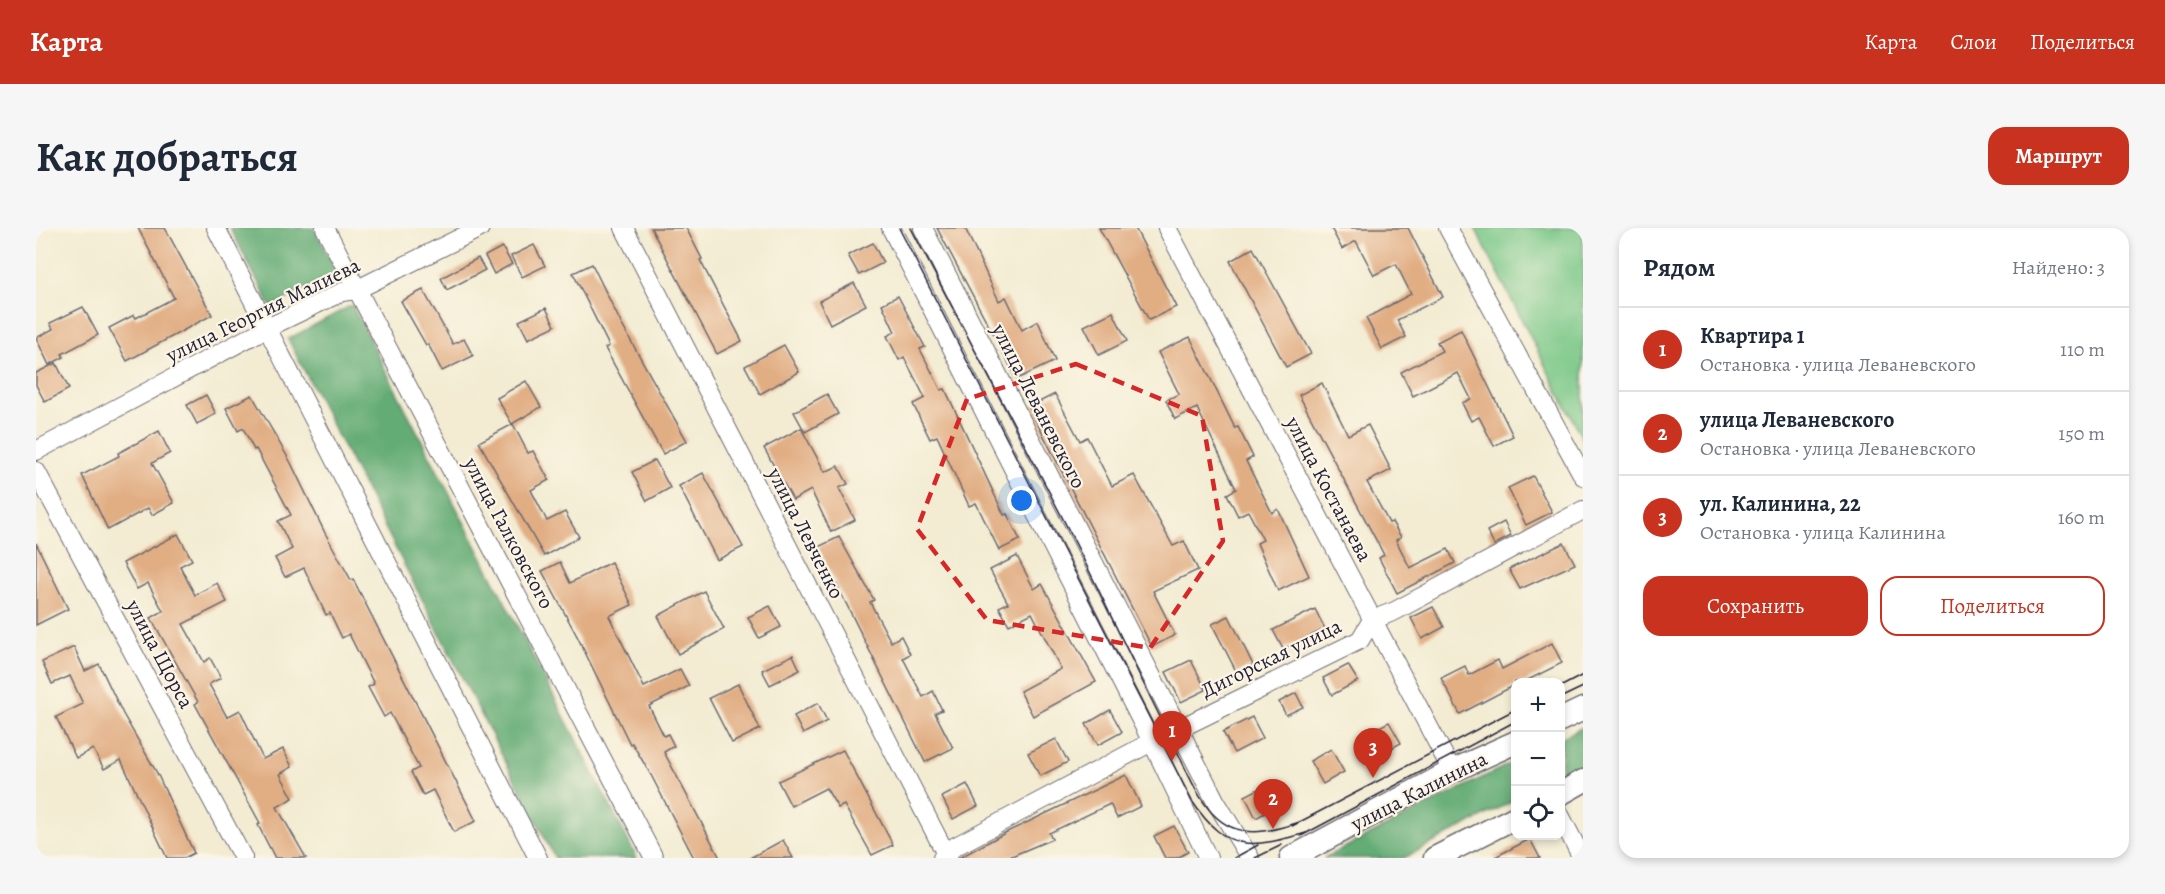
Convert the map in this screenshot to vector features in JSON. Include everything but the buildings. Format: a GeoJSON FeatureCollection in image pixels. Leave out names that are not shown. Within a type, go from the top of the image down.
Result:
{"type":"FeatureCollection","features":[{"type":"Feature","properties":{"kind":"main road"},"geometry":{"type":"LineString","coordinates":[[1565,718],[1583,709]]}},
{"type":"Feature","properties":{"kind":"main road","name":"улица Калинина"},"geometry":{"type":"LineString","coordinates":[[1292,858],[1452,771],[1511,744]]}},
{"type":"Feature","properties":{"kind":"main road"},"geometry":{"type":"LineString","coordinates":[[1565,791],[1583,781]]}},
{"type":"Feature","properties":{"kind":"main road"},"geometry":{"type":"LineString","coordinates":[[1435,858],[1511,819]]}},
{"type":"Feature","properties":{"kind":"street"},"geometry":{"type":"LineString","coordinates":[[216,228],[538,858]]}},
{"type":"Feature","properties":{"kind":"street","name":"улица Галковского"},"geometry":{"type":"LineString","coordinates":[[325,228],[654,858]]}},
{"type":"Feature","properties":{"kind":"street","name":"улица Георгия Малиева"},"geometry":{"type":"LineString","coordinates":[[36,451],[267,328],[342,292],[356,290],[480,228]]}},
{"type":"Feature","properties":{"kind":"street","name":"улица Левченко"},"geometry":{"type":"LineString","coordinates":[[624,228],[946,857]]}},
{"type":"Feature","properties":{"kind":"street"},"geometry":{"type":"LineString","coordinates":[[891,228],[1152,742],[1208,858]]}},
{"type":"Feature","properties":{"kind":"street","name":"улица Леваневского"},"geometry":{"type":"LineString","coordinates":[[923,228],[1216,802],[1250,858]]}},
{"type":"Feature","properties":{"kind":"street","name":"улица Костанаева"},"geometry":{"type":"LineString","coordinates":[[1167,228],[1452,771]]}},
{"type":"Feature","properties":{"kind":"street"},"geometry":{"type":"LineString","coordinates":[[1448,228],[1583,476]]}},
{"type":"Feature","properties":{"kind":"street","name":"улица Щорса"},"geometry":{"type":"LineString","coordinates":[[36,471],[243,858]]}},
{"type":"Feature","properties":{"kind":"street","name":"Дигорская улица"},"geometry":{"type":"LineString","coordinates":[[946,857],[954,847],[1152,742],[1360,640],[1372,620],[1395,611],[1583,510]]}},
{"type":"Feature","properties":{"kind":"street"},"geometry":{"type":"LineString","coordinates":[[1565,825],[1582,858]]}},
{"type":"Feature","properties":{"kind":"highlighted area"},"geometry":{"type":"Polygon","coordinates":[[[1076,364],[1202,416],[1223,541],[1150,648],[987,620],[917,529],[967,399],[1076,364]]]}},
{"type":"Feature","properties":{"kind":"green space"},"geometry":{"type":"Polygon","coordinates":[[[230,228],[314,228],[337,272],[271,307],[230,228]]]}},
{"type":"Feature","properties":{"kind":"green space"},"geometry":{"type":"Polygon","coordinates":[[[1475,228],[1583,228],[1583,440],[1475,228]]]}},
{"type":"Feature","properties":{"kind":"green space"},"geometry":{"type":"Polygon","coordinates":[[[352,305],[637,858],[555,858],[288,339],[352,305]]]}},
{"type":"Feature","properties":{"kind":"green space"},"geometry":{"type":"Polygon","coordinates":[[[1583,727],[1583,765],[1565,774],[1565,736],[1583,727]]]}},
{"type":"Feature","properties":{"kind":"green space"},"geometry":{"type":"Polygon","coordinates":[[[1511,763],[1511,802],[1404,858],[1324,858],[1511,763]]]}},
{"type":"Feature","properties":{"kind":"tram line"},"geometry":{"type":"LineString","coordinates":[[899,228],[1192,801],[1217,830],[1229,838],[1242,842],[1270,842],[1306,833]]}},
{"type":"Feature","properties":{"kind":"tram line"},"geometry":{"type":"LineString","coordinates":[[911,228],[1055,503],[1200,797],[1222,822],[1243,831],[1265,831],[1300,822]]}},
{"type":"Feature","properties":{"kind":"tram line"},"geometry":{"type":"LineString","coordinates":[[1565,684],[1583,675]]}},
{"type":"Feature","properties":{"kind":"tram line"},"geometry":{"type":"LineString","coordinates":[[1565,696],[1583,687]]}},
{"type":"Feature","properties":{"kind":"tram line"},"geometry":{"type":"LineString","coordinates":[[1292,826],[1511,712]]}},
{"type":"Feature","properties":{"kind":"tram line"},"geometry":{"type":"LineString","coordinates":[[1301,836],[1511,724]]}},
{"type":"Feature","properties":{"kind":"tram line"},"geometry":{"type":"LineString","coordinates":[[1234,858],[1258,845]]}},
{"type":"Feature","properties":{"kind":"tram line"},"geometry":{"type":"LineString","coordinates":[[1255,858],[1282,845]]}},
{"type":"Feature","properties":{"kind":"place","name":"Квартира 1"},"geometry":{"type":"Point","coordinates":[1172,761]}},
{"type":"Feature","properties":{"kind":"place","name":"ул. Калинина, 22"},"geometry":{"type":"Point","coordinates":[1373,778]}},
{"type":"Feature","properties":{"kind":"place","name":"улица Леваневского"},"geometry":{"type":"Point","coordinates":[1273,829]}}]}
